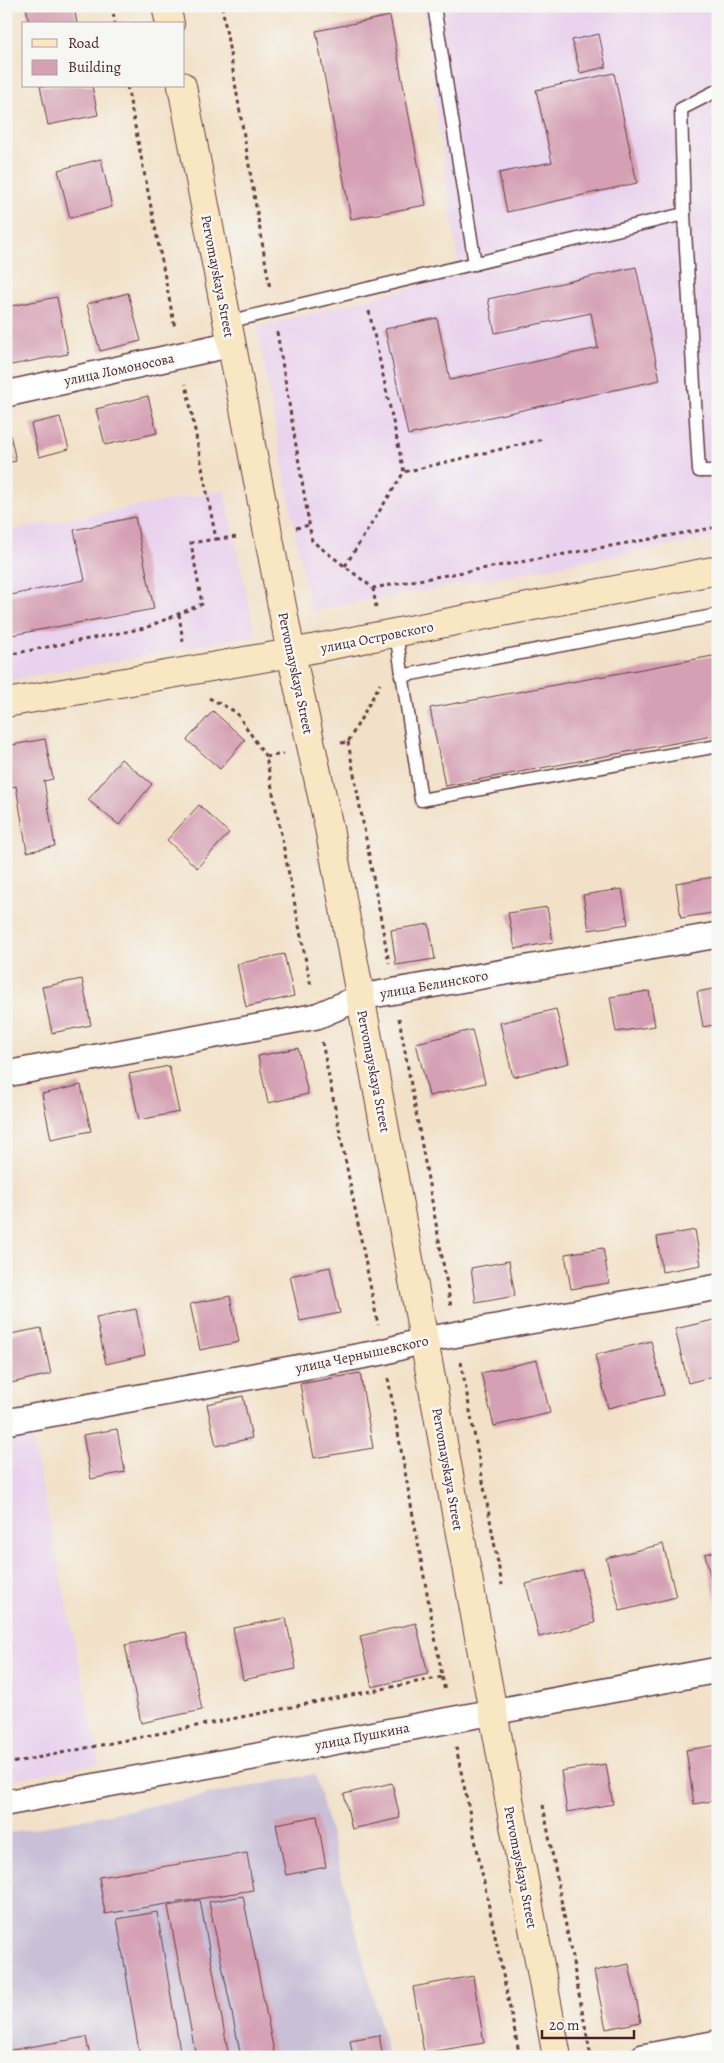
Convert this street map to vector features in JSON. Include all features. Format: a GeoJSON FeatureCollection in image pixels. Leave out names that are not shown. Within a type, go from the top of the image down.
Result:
{"type":"FeatureCollection","features":[{"type":"Feature","properties":{"kind":"street"},"geometry":{"type":"LineString","coordinates":[[166,6],[170,22]]}},
{"type":"Feature","properties":{"kind":"street","name":"Pervomayskaya Street"},"geometry":{"type":"LineString","coordinates":[[182,88],[291,653],[329,828],[557,2057]]}},
{"type":"Feature","properties":{"kind":"street","name":"улица Ломоносова"},"geometry":{"type":"LineString","coordinates":[[6,394],[180,356],[229,333]]}},
{"type":"Feature","properties":{"kind":"street","name":"улица Островского"},"geometry":{"type":"LineString","coordinates":[[6,703],[291,653],[718,570]]}},
{"type":"Feature","properties":{"kind":"street","name":"улица Белинского"},"geometry":{"type":"LineString","coordinates":[[6,1074],[317,1016],[361,997],[718,935]]}},
{"type":"Feature","properties":{"kind":"street","name":"улица Чернышевского"},"geometry":{"type":"LineString","coordinates":[[6,1422],[383,1352],[425,1340],[718,1287]]}},
{"type":"Feature","properties":{"kind":"street","name":"улица Пушкина"},"geometry":{"type":"LineString","coordinates":[[6,1802],[718,1670]]}},
{"type":"Feature","properties":{"kind":"street"},"geometry":{"type":"LineString","coordinates":[[643,2057],[718,2042]]}},
{"type":"Feature","properties":{"kind":"lane"},"geometry":{"type":"LineString","coordinates":[[434,6],[474,264]]}},
{"type":"Feature","properties":{"kind":"lane"},"geometry":{"type":"LineString","coordinates":[[718,90],[681,109],[684,214],[699,471],[718,471]]}},
{"type":"Feature","properties":{"kind":"lane"},"geometry":{"type":"LineString","coordinates":[[229,333],[274,311],[684,214]]}},
{"type":"Feature","properties":{"kind":"lane"},"geometry":{"type":"LineString","coordinates":[[402,676],[718,615]]}},
{"type":"Feature","properties":{"kind":"lane"},"geometry":{"type":"LineString","coordinates":[[396,633],[421,800],[718,746]]}},
{"type":"Feature","properties":{"kind":"path"},"geometry":{"type":"LineString","coordinates":[[112,6],[115,22]]}},
{"type":"Feature","properties":{"kind":"path"},"geometry":{"type":"LineString","coordinates":[[222,6],[312,540],[373,588],[718,527]]}},
{"type":"Feature","properties":{"kind":"path"},"geometry":{"type":"LineString","coordinates":[[6,656],[145,628],[202,604],[191,543],[216,539],[127,88]]}},
{"type":"Feature","properties":{"kind":"path"},"geometry":{"type":"LineString","coordinates":[[345,566],[404,472],[364,290]]}},
{"type":"Feature","properties":{"kind":"path"},"geometry":{"type":"LineString","coordinates":[[404,472],[544,439]]}},
{"type":"Feature","properties":{"kind":"path"},"geometry":{"type":"LineString","coordinates":[[348,742],[503,1588]]}},
{"type":"Feature","properties":{"kind":"path"},"geometry":{"type":"LineString","coordinates":[[6,1764],[442,1677]]}},
{"type":"Feature","properties":{"kind":"path"},"geometry":{"type":"LineString","coordinates":[[543,1803],[590,2057]]}},
{"type":"Feature","properties":{"kind":"shaded area"},"geometry":{"type":"Polygon","coordinates":[[[422,6],[718,6],[718,537],[310,611],[257,327],[460,275],[422,6]]]}},
{"type":"Feature","properties":{"kind":"shaded area"},"geometry":{"type":"Polygon","coordinates":[[[224,490],[256,635],[6,681],[6,531],[224,490]]]}},
{"type":"Feature","properties":{"kind":"shaded area"},"geometry":{"type":"Polygon","coordinates":[[[31,1433],[100,1763],[6,1781],[6,1439],[31,1433]]]}},
{"type":"Feature","properties":{"kind":"shaded area"},"geometry":{"type":"Polygon","coordinates":[[[315,1774],[389,2057],[6,2057],[6,1834],[315,1774]]]}},
{"type":"Feature","properties":{"kind":"building"},"geometry":{"type":"Polygon","coordinates":[[[26,6],[74,6],[77,22],[29,22],[26,6]]]}},
{"type":"Feature","properties":{"kind":"building"},"geometry":{"type":"Polygon","coordinates":[[[390,16],[426,205],[351,219],[316,31],[390,16]]]}},
{"type":"Feature","properties":{"kind":"building"},"geometry":{"type":"Polygon","coordinates":[[[599,34],[606,67],[580,73],[572,40],[599,34]]]}},
{"type":"Feature","properties":{"kind":"building"},"geometry":{"type":"Polygon","coordinates":[[[614,73],[637,183],[507,212],[499,173],[552,162],[536,90],[614,73]]]}},
{"type":"Feature","properties":{"kind":"building"},"geometry":{"type":"Polygon","coordinates":[[[40,88],[92,88],[98,115],[48,125],[40,88]]]}},
{"type":"Feature","properties":{"kind":"building"},"geometry":{"type":"Polygon","coordinates":[[[101,159],[112,207],[70,218],[58,170],[101,159]]]}},
{"type":"Feature","properties":{"kind":"building"},"geometry":{"type":"Polygon","coordinates":[[[718,165],[718,192],[717,192],[712,167],[718,165]]]}},
{"type":"Feature","properties":{"kind":"building"},"geometry":{"type":"Polygon","coordinates":[[[636,267],[660,380],[408,435],[385,329],[437,318],[450,380],[598,348],[591,313],[495,333],[488,299],[636,267]]]}},
{"type":"Feature","properties":{"kind":"building"},"geometry":{"type":"Polygon","coordinates":[[[128,293],[141,341],[100,351],[87,304],[128,293]]]}},
{"type":"Feature","properties":{"kind":"building"},"geometry":{"type":"Polygon","coordinates":[[[57,297],[68,354],[6,366],[6,307],[57,297]]]}},
{"type":"Feature","properties":{"kind":"building"},"geometry":{"type":"Polygon","coordinates":[[[148,396],[157,433],[105,445],[96,409],[148,396]]]}},
{"type":"Feature","properties":{"kind":"building"},"geometry":{"type":"Polygon","coordinates":[[[60,417],[69,449],[39,457],[31,424],[60,417]]]}},
{"type":"Feature","properties":{"kind":"building"},"geometry":{"type":"Polygon","coordinates":[[[6,425],[8,425],[16,461],[6,463],[6,425]]]}},
{"type":"Feature","properties":{"kind":"building"},"geometry":{"type":"Polygon","coordinates":[[[135,517],[154,609],[6,636],[6,596],[85,580],[74,530],[135,517]]]}},
{"type":"Feature","properties":{"kind":"building"},"geometry":{"type":"Polygon","coordinates":[[[718,655],[718,735],[445,786],[430,708],[718,655]]]}},
{"type":"Feature","properties":{"kind":"building"},"geometry":{"type":"Polygon","coordinates":[[[213,711],[245,740],[220,769],[187,740],[213,711]]]}},
{"type":"Feature","properties":{"kind":"building"},"geometry":{"type":"Polygon","coordinates":[[[45,739],[53,779],[44,781],[55,846],[27,852],[16,786],[6,788],[6,746],[45,739]]]}},
{"type":"Feature","properties":{"kind":"building"},"geometry":{"type":"Polygon","coordinates":[[[121,759],[152,784],[119,825],[88,800],[121,759]]]}},
{"type":"Feature","properties":{"kind":"building"},"geometry":{"type":"Polygon","coordinates":[[[199,805],[229,833],[197,868],[167,840],[199,805]]]}},
{"type":"Feature","properties":{"kind":"building"},"geometry":{"type":"Polygon","coordinates":[[[714,877],[718,912],[681,918],[676,883],[714,877]]]}},
{"type":"Feature","properties":{"kind":"building"},"geometry":{"type":"Polygon","coordinates":[[[622,889],[628,924],[589,930],[583,895],[622,889]]]}},
{"type":"Feature","properties":{"kind":"building"},"geometry":{"type":"Polygon","coordinates":[[[547,907],[553,942],[515,949],[508,913],[547,907]]]}},
{"type":"Feature","properties":{"kind":"building"},"geometry":{"type":"Polygon","coordinates":[[[429,924],[435,959],[396,965],[391,930],[429,924]]]}},
{"type":"Feature","properties":{"kind":"building"},"geometry":{"type":"Polygon","coordinates":[[[284,954],[294,996],[246,1007],[237,964],[284,954]]]}},
{"type":"Feature","properties":{"kind":"building"},"geometry":{"type":"Polygon","coordinates":[[[82,979],[91,1025],[52,1033],[42,987],[82,979]]]}},
{"type":"Feature","properties":{"kind":"building"},"geometry":{"type":"Polygon","coordinates":[[[718,988],[718,1024],[703,1027],[697,992],[718,988]]]}},
{"type":"Feature","properties":{"kind":"building"},"geometry":{"type":"Polygon","coordinates":[[[649,991],[655,1026],[616,1032],[610,997],[649,991]]]}},
{"type":"Feature","properties":{"kind":"building"},"geometry":{"type":"Polygon","coordinates":[[[556,1009],[569,1063],[513,1077],[500,1023],[556,1009]]]}},
{"type":"Feature","properties":{"kind":"building"},"geometry":{"type":"Polygon","coordinates":[[[472,1030],[485,1083],[429,1096],[416,1043],[472,1030]]]}},
{"type":"Feature","properties":{"kind":"building"},"geometry":{"type":"Polygon","coordinates":[[[298,1048],[308,1094],[268,1103],[258,1056],[298,1048]]]}},
{"type":"Feature","properties":{"kind":"building"},"geometry":{"type":"Polygon","coordinates":[[[169,1066],[179,1112],[139,1120],[129,1074],[169,1066]]]}},
{"type":"Feature","properties":{"kind":"building"},"geometry":{"type":"Polygon","coordinates":[[[81,1085],[91,1131],[51,1139],[42,1094],[81,1085]]]}},
{"type":"Feature","properties":{"kind":"building"},"geometry":{"type":"Polygon","coordinates":[[[695,1230],[701,1265],[662,1272],[657,1237],[695,1230]]]}},
{"type":"Feature","properties":{"kind":"building"},"geometry":{"type":"Polygon","coordinates":[[[603,1248],[609,1283],[571,1289],[565,1254],[603,1248]]]}},
{"type":"Feature","properties":{"kind":"building"},"geometry":{"type":"Polygon","coordinates":[[[509,1261],[515,1296],[476,1303],[471,1268],[509,1261]]]}},
{"type":"Feature","properties":{"kind":"building"},"geometry":{"type":"Polygon","coordinates":[[[330,1267],[340,1313],[300,1321],[290,1276],[330,1267]]]}},
{"type":"Feature","properties":{"kind":"building"},"geometry":{"type":"Polygon","coordinates":[[[230,1296],[239,1342],[200,1350],[190,1304],[230,1296]]]}},
{"type":"Feature","properties":{"kind":"building"},"geometry":{"type":"Polygon","coordinates":[[[136,1309],[145,1355],[106,1364],[96,1317],[136,1309]]]}},
{"type":"Feature","properties":{"kind":"building"},"geometry":{"type":"Polygon","coordinates":[[[718,1319],[718,1375],[688,1383],[675,1329],[718,1319]]]}},
{"type":"Feature","properties":{"kind":"building"},"geometry":{"type":"Polygon","coordinates":[[[41,1328],[51,1374],[11,1383],[6,1359],[6,1335],[41,1328]]]}},
{"type":"Feature","properties":{"kind":"building"},"geometry":{"type":"Polygon","coordinates":[[[651,1341],[664,1395],[608,1408],[595,1355],[651,1341]]]}},
{"type":"Feature","properties":{"kind":"building"},"geometry":{"type":"Polygon","coordinates":[[[537,1360],[550,1413],[494,1426],[481,1373],[537,1360]]]}},
{"type":"Feature","properties":{"kind":"building"},"geometry":{"type":"Polygon","coordinates":[[[360,1373],[373,1448],[314,1458],[300,1384],[360,1373]]]}},
{"type":"Feature","properties":{"kind":"building"},"geometry":{"type":"Polygon","coordinates":[[[243,1396],[252,1438],[216,1446],[207,1404],[243,1396]]]}},
{"type":"Feature","properties":{"kind":"building"},"geometry":{"type":"Polygon","coordinates":[[[117,1429],[125,1472],[91,1479],[83,1435],[117,1429]]]}},
{"type":"Feature","properties":{"kind":"building"},"geometry":{"type":"Polygon","coordinates":[[[663,1544],[676,1597],[620,1611],[606,1558],[663,1544]]]}},
{"type":"Feature","properties":{"kind":"building"},"geometry":{"type":"Polygon","coordinates":[[[718,1551],[718,1604],[717,1604],[705,1554],[718,1551]]]}},
{"type":"Feature","properties":{"kind":"building"},"geometry":{"type":"Polygon","coordinates":[[[582,1570],[595,1623],[539,1637],[526,1584],[582,1570]]]}},
{"type":"Feature","properties":{"kind":"building"},"geometry":{"type":"Polygon","coordinates":[[[286,1618],[296,1669],[243,1680],[233,1628],[286,1618]]]}},
{"type":"Feature","properties":{"kind":"building"},"geometry":{"type":"Polygon","coordinates":[[[416,1623],[428,1674],[372,1687],[360,1636],[416,1623]]]}},
{"type":"Feature","properties":{"kind":"building"},"geometry":{"type":"Polygon","coordinates":[[[186,1632],[202,1710],[141,1723],[125,1645],[186,1632]]]}},
{"type":"Feature","properties":{"kind":"building"},"geometry":{"type":"Polygon","coordinates":[[[718,1745],[718,1800],[694,1804],[686,1750],[718,1745]]]}},
{"type":"Feature","properties":{"kind":"building"},"geometry":{"type":"Polygon","coordinates":[[[606,1764],[613,1804],[567,1812],[561,1771],[606,1764]]]}},
{"type":"Feature","properties":{"kind":"building"},"geometry":{"type":"Polygon","coordinates":[[[392,1783],[400,1818],[352,1829],[344,1794],[392,1783]]]}},
{"type":"Feature","properties":{"kind":"building"},"geometry":{"type":"Polygon","coordinates":[[[317,1816],[326,1867],[286,1875],[276,1824],[317,1816]]]}},
{"type":"Feature","properties":{"kind":"building"},"geometry":{"type":"Polygon","coordinates":[[[247,1853],[253,1890],[105,1914],[99,1877],[247,1853]]]}},
{"type":"Feature","properties":{"kind":"building"},"geometry":{"type":"Polygon","coordinates":[[[243,1896],[275,2057],[241,2057],[209,1902],[243,1896]]]}},
{"type":"Feature","properties":{"kind":"building"},"geometry":{"type":"Polygon","coordinates":[[[200,1900],[229,2057],[196,2057],[168,1906],[200,1900]]]}},
{"type":"Feature","properties":{"kind":"building"},"geometry":{"type":"Polygon","coordinates":[[[157,1912],[181,2057],[140,2057],[117,1919],[157,1912]]]}},
{"type":"Feature","properties":{"kind":"building"},"geometry":{"type":"Polygon","coordinates":[[[629,1964],[641,2022],[606,2029],[594,1971],[629,1964]]]}},
{"type":"Feature","properties":{"kind":"building"},"geometry":{"type":"Polygon","coordinates":[[[473,1976],[484,2043],[424,2053],[413,1987],[473,1976]]]}},
{"type":"Feature","properties":{"kind":"building"},"geometry":{"type":"Polygon","coordinates":[[[379,2035],[383,2057],[353,2057],[350,2040],[379,2035]]]}},
{"type":"Feature","properties":{"kind":"building"},"geometry":{"type":"Polygon","coordinates":[[[86,2037],[90,2057],[6,2057],[6,2051],[86,2037]]]}}]}
